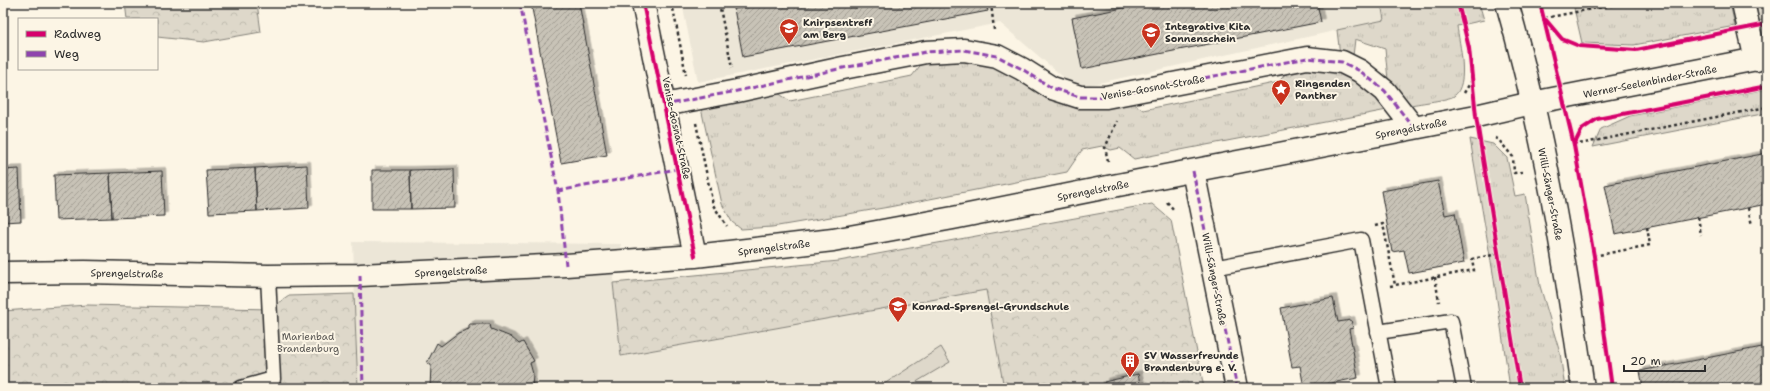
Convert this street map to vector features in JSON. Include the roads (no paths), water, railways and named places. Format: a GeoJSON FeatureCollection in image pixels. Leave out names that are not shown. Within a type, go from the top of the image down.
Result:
{"type":"FeatureCollection","features":[{"type":"Feature","properties":{"kind":"street","name":"Venise-Gosnat-Straße"},"geometry":{"type":"LineString","coordinates":[[643,3],[696,256]]}},
{"type":"Feature","properties":{"kind":"street","name":"Willi-Sänger-Straße"},"geometry":{"type":"LineString","coordinates":[[1507,3],[1546,167],[1574,324],[1583,388]]}},
{"type":"Feature","properties":{"kind":"street"},"geometry":{"type":"LineString","coordinates":[[1743,3],[1761,58]]}},
{"type":"Feature","properties":{"kind":"street","name":"Venise-Gosnat-Straße"},"geometry":{"type":"LineString","coordinates":[[664,105],[737,92],[850,66],[926,52],[964,50],[997,56],[1022,69],[1052,88],[1080,97],[1106,97],[1307,58],[1342,62],[1360,71],[1385,91],[1413,127]]}},
{"type":"Feature","properties":{"kind":"street","name":"Werner-Seelenbinder-Straße"},"geometry":{"type":"LineString","coordinates":[[1532,104],[1761,58]]}},
{"type":"Feature","properties":{"kind":"street","name":"Sprengelstraße"},"geometry":{"type":"LineString","coordinates":[[3,273],[85,272],[268,276],[368,275],[566,265],[696,256],[833,240],[953,218],[1532,104]]}},
{"type":"Feature","properties":{"kind":"street","name":"Willi-Sänger-Straße"},"geometry":{"type":"LineString","coordinates":[[1193,171],[1237,388]]}},
{"type":"Feature","properties":{"kind":"lane"},"geometry":{"type":"LineString","coordinates":[[1213,268],[1361,240],[1389,388]]}},
{"type":"Feature","properties":{"kind":"lane"},"geometry":{"type":"LineString","coordinates":[[241,388],[273,379],[268,276]]}},
{"type":"Feature","properties":{"kind":"lane"},"geometry":{"type":"LineString","coordinates":[[1378,332],[1451,321],[1464,388]]}},
{"type":"Feature","properties":{"kind":"place","name":"Knirpsentreff am Berg"},"geometry":{"type":"Point","coordinates":[789,45]}},
{"type":"Feature","properties":{"kind":"place","name":"Integrative Kita Sonnenschein"},"geometry":{"type":"Point","coordinates":[1151,49]}},
{"type":"Feature","properties":{"kind":"place","name":"Ringenden Panther"},"geometry":{"type":"Point","coordinates":[1281,106]}},
{"type":"Feature","properties":{"kind":"place","name":"Konrad-Sprengel-Grundschule"},"geometry":{"type":"Point","coordinates":[898,323]}},
{"type":"Feature","properties":{"kind":"place","name":"SV Wasserfreunde Brandenburg e. V."},"geometry":{"type":"Point","coordinates":[1130,378]}},
{"type":"Feature","properties":{"kind":"park label","name":"Marienbad Brandenburg"},"geometry":{"type":"Point","coordinates":[308,342]}}]}
